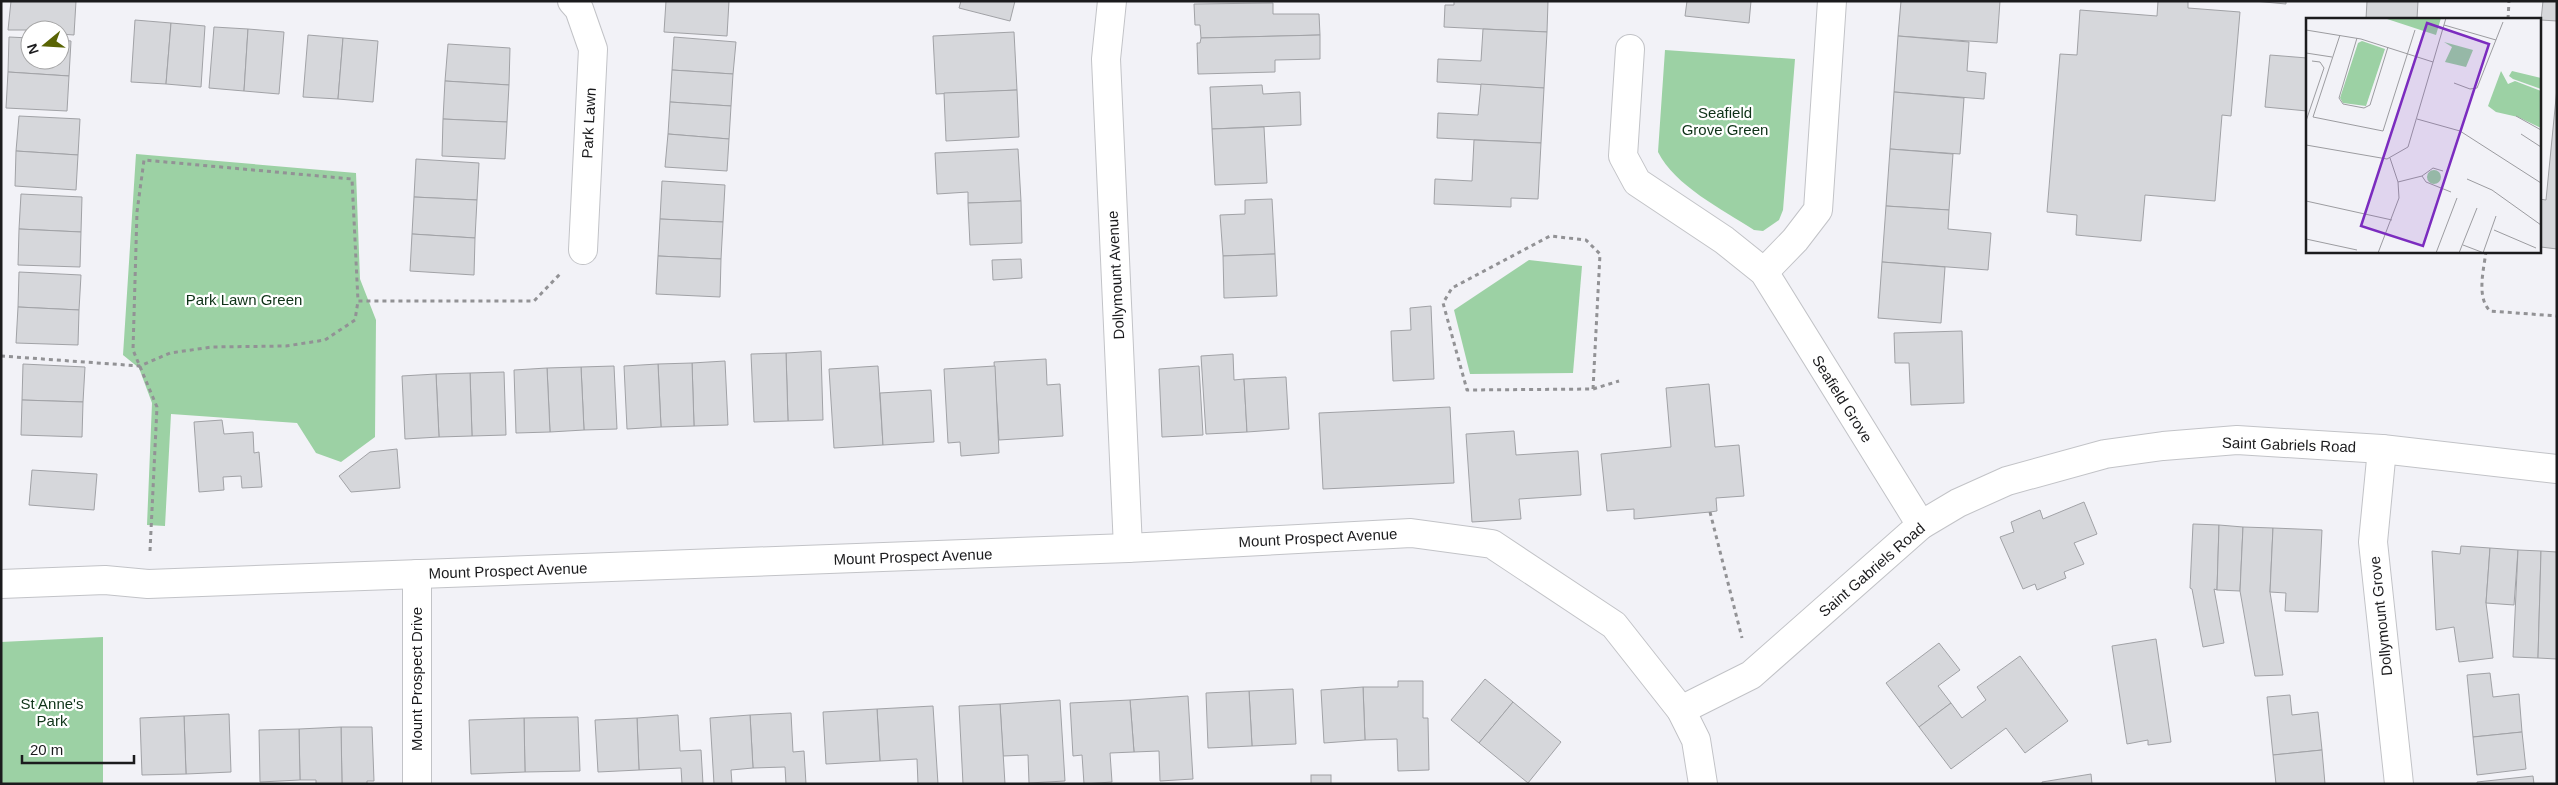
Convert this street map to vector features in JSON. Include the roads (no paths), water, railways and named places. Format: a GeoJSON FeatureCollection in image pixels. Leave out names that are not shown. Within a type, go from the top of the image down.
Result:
{"type":"FeatureCollection","features":[{"type":"Feature","properties":{"kind":"street","name":"Park Lawn"},"geometry":{"type":"LineString","coordinates":[[572,1],[579,9],[593,49],[583,250]]}},
{"type":"Feature","properties":{"kind":"street","name":"Dollymount Avenue"},"geometry":{"type":"LineString","coordinates":[[1112,1],[1106,59],[1128,548]]}},
{"type":"Feature","properties":{"kind":"street"},"geometry":{"type":"LineString","coordinates":[[1764,272],[1795,240],[1818,210],[1832,1]]}},
{"type":"Feature","properties":{"kind":"street","name":"Seafield Grove"},"geometry":{"type":"LineString","coordinates":[[1630,49],[1623,156],[1637,182],[1724,240],[1764,272],[1922,525]]}},
{"type":"Feature","properties":{"kind":"street","name":"Saint Gabriels Road"},"geometry":{"type":"LineString","coordinates":[[1681,710],[1751,675],[1922,525],[1958,503],[2007,481],[2105,454],[2163,446],[2237,440],[2382,449],[2557,469]]}},
{"type":"Feature","properties":{"kind":"street","name":"Dollymount Grove"},"geometry":{"type":"LineString","coordinates":[[2382,449],[2372,542],[2399,784]]}},
{"type":"Feature","properties":{"kind":"street","name":"Mount Prospect Avenue"},"geometry":{"type":"LineString","coordinates":[[1,584],[105,580],[148,584],[1128,548],[1411,533],[1492,544],[1614,625],[1681,710],[1696,740],[1703,784]]}},
{"type":"Feature","properties":{"kind":"street","name":"Mount Prospect Drive"},"geometry":{"type":"LineString","coordinates":[[416,574],[417,784]]}},
{"type":"Feature","properties":{"kind":"park label","name":"Seafield Grove Green"},"geometry":{"type":"Point","coordinates":[1725,122]}},
{"type":"Feature","properties":{"kind":"park label","name":"Park Lawn Green"},"geometry":{"type":"Point","coordinates":[244,300]}},
{"type":"Feature","properties":{"kind":"park label","name":"St Anne's Park"},"geometry":{"type":"Point","coordinates":[52,712]}}]}
